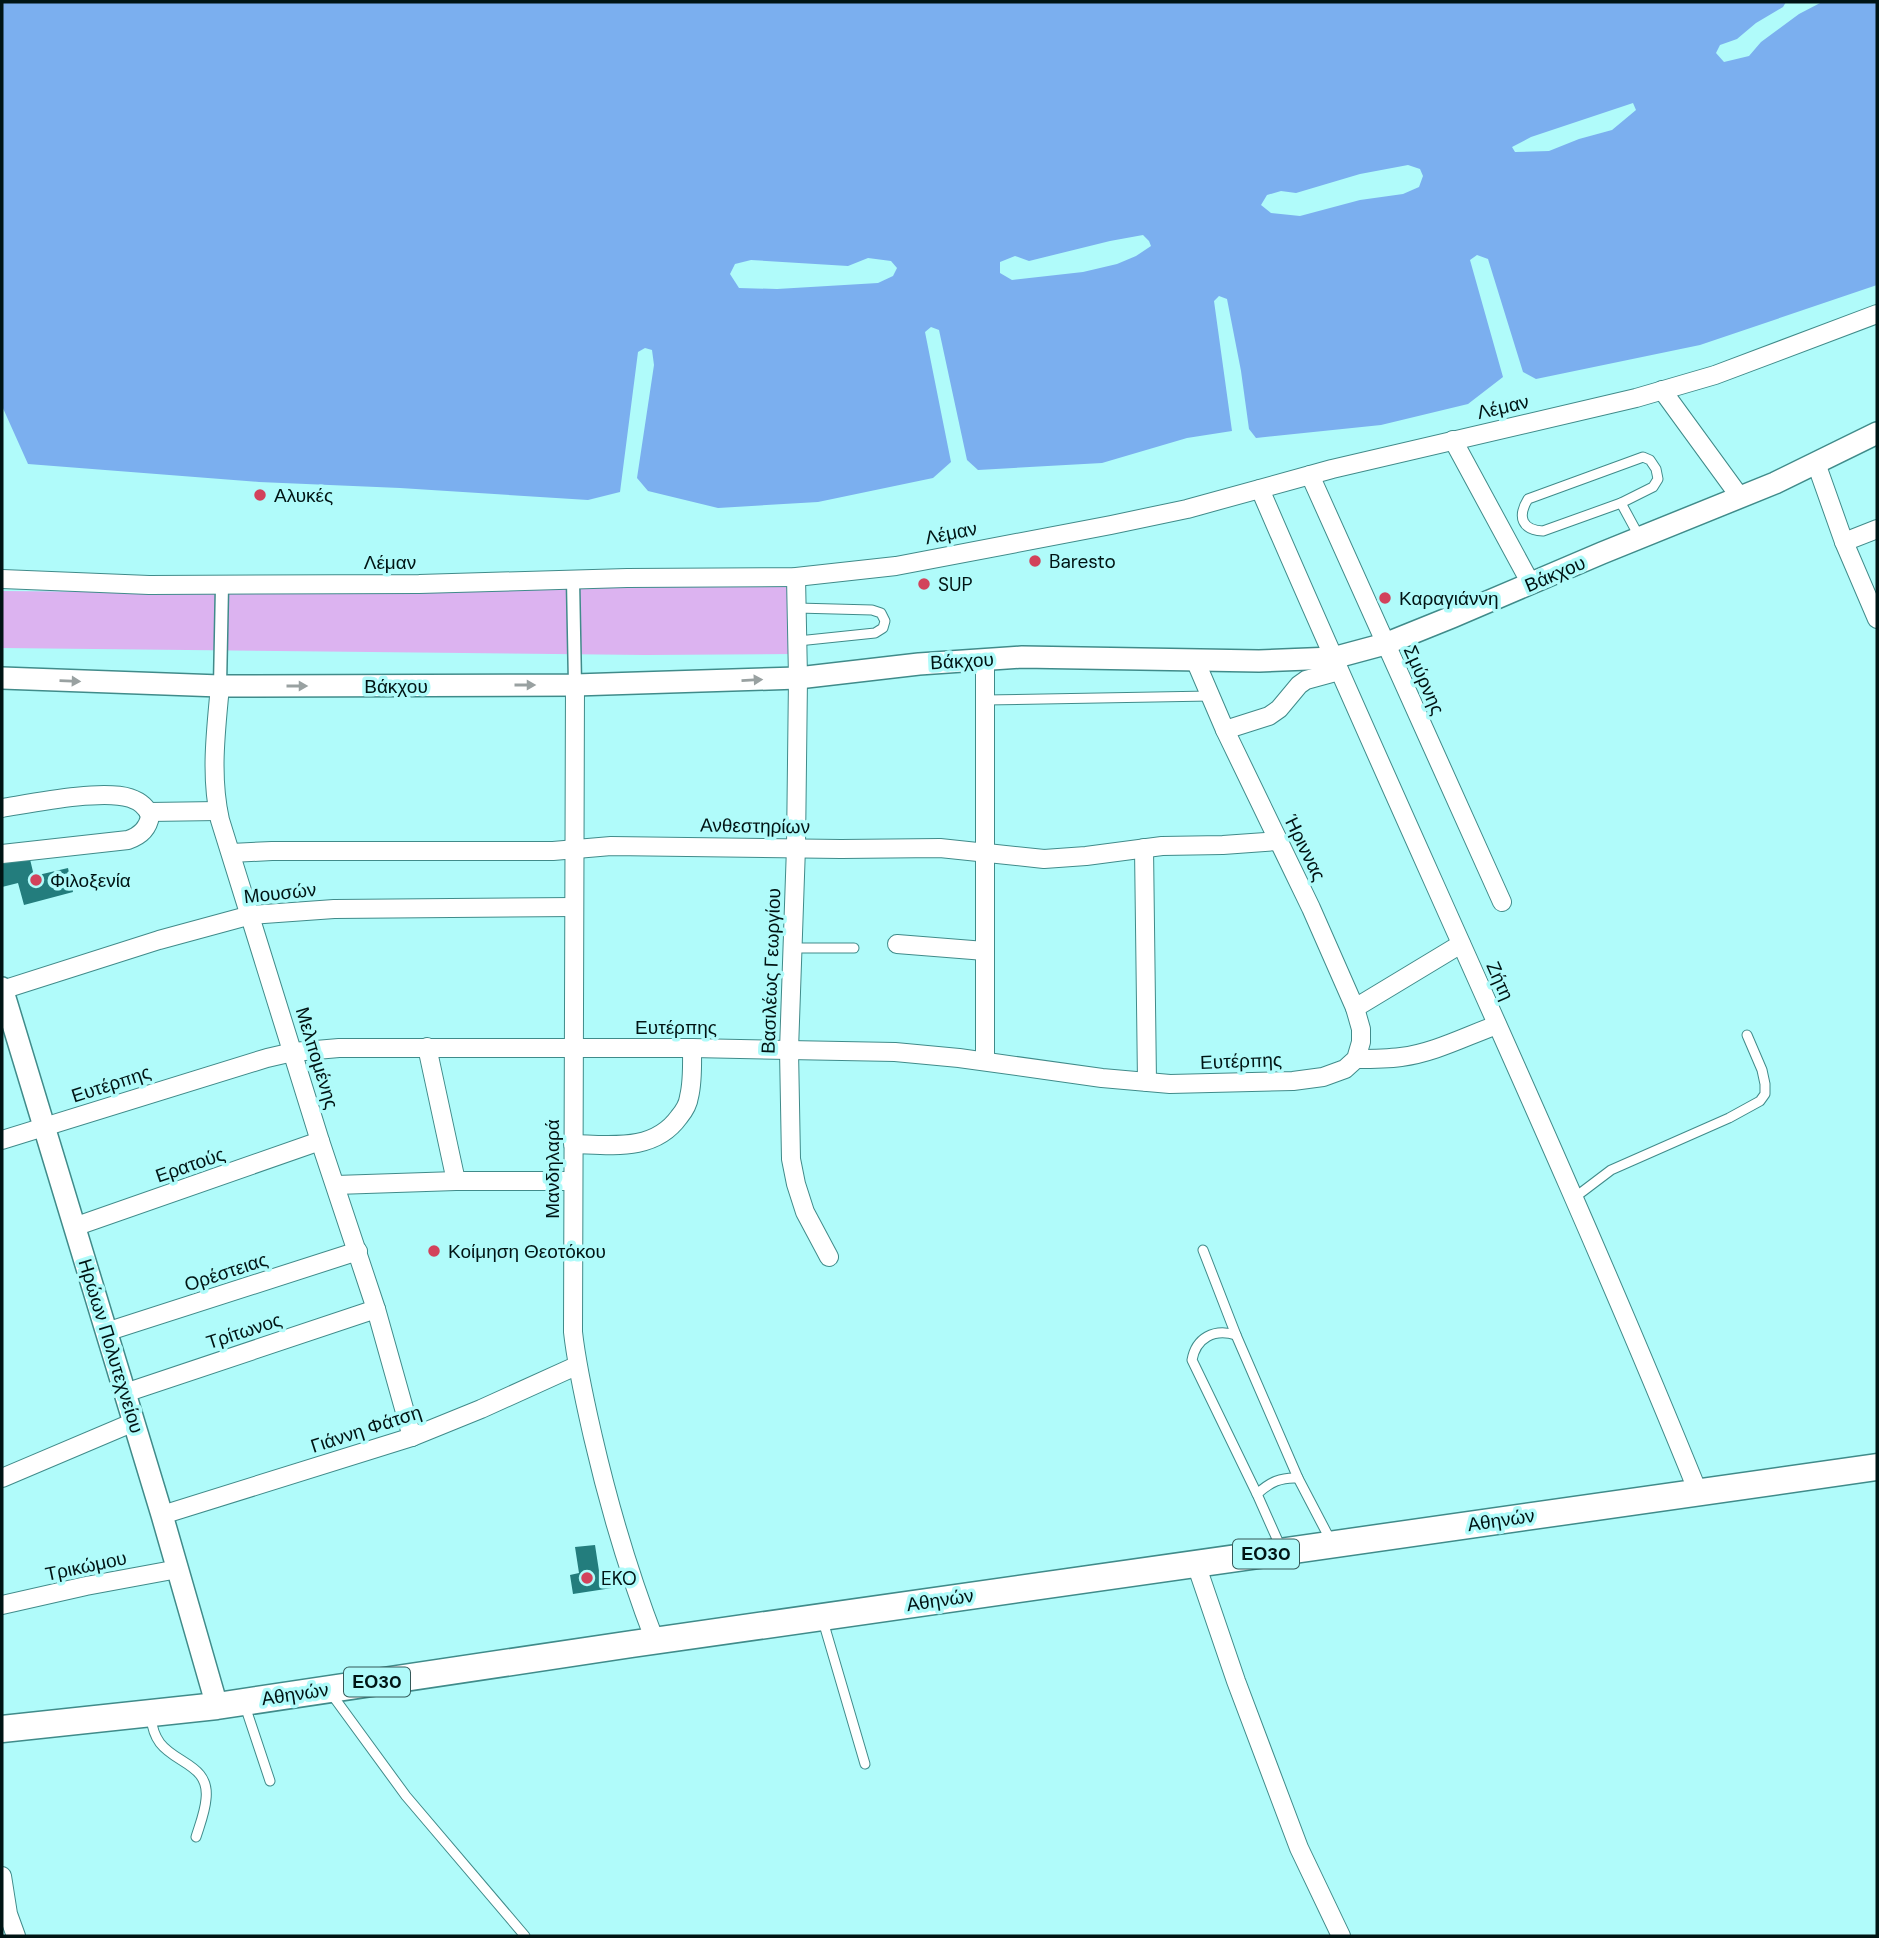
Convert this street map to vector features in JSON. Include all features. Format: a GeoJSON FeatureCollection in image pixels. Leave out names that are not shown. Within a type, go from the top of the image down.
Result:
{"type":"FeatureCollection","features":[{"type":"Feature","properties":{"kind":"main road","name":"Αθηνών"},"geometry":{"type":"LineString","coordinates":[[2,1729],[217,1706],[821,1617],[1869,1469]]}},
{"type":"Feature","properties":{"kind":"street","name":"Λέμαν"},"geometry":{"type":"LineString","coordinates":[[2,579],[222,586],[796,577],[896,566],[1187,509],[1310,475],[1590,410],[1748,364],[1877,314]]}},
{"type":"Feature","properties":{"kind":"street"},"geometry":{"type":"LineString","coordinates":[[1662,390],[1740,497]]}},
{"type":"Feature","properties":{"kind":"street","name":"Βάκχου"},"geometry":{"type":"LineString","coordinates":[[2,678],[220,686],[575,685],[798,678],[919,664],[1022,657],[1296,661],[1336,665],[1775,483],[1877,433]]}},
{"type":"Feature","properties":{"kind":"street"},"geometry":{"type":"LineString","coordinates":[[1453,440],[1531,584]]}},
{"type":"Feature","properties":{"kind":"street"},"geometry":{"type":"LineString","coordinates":[[1816,463],[1844,542],[1877,619]]}},
{"type":"Feature","properties":{"kind":"street","name":"Σμύρνης"},"geometry":{"type":"LineString","coordinates":[[1310,475],[1502,902]]}},
{"type":"Feature","properties":{"kind":"street","name":"Ζήτη"},"geometry":{"type":"LineString","coordinates":[[1260,489],[1574,1198],[1698,1492]]}},
{"type":"Feature","properties":{"kind":"street"},"geometry":{"type":"LineString","coordinates":[[1844,542],[1877,529]]}},
{"type":"Feature","properties":{"kind":"street","name":"Βασιλέως Γεωργίου"},"geometry":{"type":"LineString","coordinates":[[796,577],[796,847],[789,1050],[792,1169],[805,1212],[829,1257]]}},
{"type":"Feature","properties":{"kind":"street"},"geometry":{"type":"LineString","coordinates":[[573,580],[575,685]]}},
{"type":"Feature","properties":{"kind":"street"},"geometry":{"type":"LineString","coordinates":[[220,686],[222,586]]}},
{"type":"Feature","properties":{"kind":"street"},"geometry":{"type":"LineString","coordinates":[[985,660],[985,1061]]}},
{"type":"Feature","properties":{"kind":"street","name":"Ήριννας"},"geometry":{"type":"LineString","coordinates":[[1195,660],[1355,1008],[1361,1036],[1356,1059]]}},
{"type":"Feature","properties":{"kind":"street"},"geometry":{"type":"LineString","coordinates":[[1225,730],[1269,716],[1279,709],[1299,685],[1336,665]]}},
{"type":"Feature","properties":{"kind":"street","name":"Μανδηλαρά"},"geometry":{"type":"LineString","coordinates":[[575,685],[573,1323],[576,1366],[619,1541],[655,1641]]}},
{"type":"Feature","properties":{"kind":"street","name":"Μελπομένης"},"geometry":{"type":"LineString","coordinates":[[220,686],[213,769],[218,811],[320,1142],[376,1309],[412,1437]]}},
{"type":"Feature","properties":{"kind":"street"},"geometry":{"type":"LineString","coordinates":[[2,808],[84,796],[110,796],[132,798],[144,806],[150,819],[139,835],[128,840],[2,853]]}},
{"type":"Feature","properties":{"kind":"street"},"geometry":{"type":"LineString","coordinates":[[149,813],[218,811]]}},
{"type":"Feature","properties":{"kind":"street","name":"Ανθεστηρίων"},"geometry":{"type":"LineString","coordinates":[[231,853],[507,852],[611,846],[940,848],[1044,859],[1144,848],[1278,841]]}},
{"type":"Feature","properties":{"kind":"street"},"geometry":{"type":"LineString","coordinates":[[1144,848],[1147,1082]]}},
{"type":"Feature","properties":{"kind":"street","name":"Μουσών"},"geometry":{"type":"LineString","coordinates":[[2,989],[159,940],[251,915],[334,909],[573,907]]}},
{"type":"Feature","properties":{"kind":"street"},"geometry":{"type":"LineString","coordinates":[[897,944],[985,951]]}},
{"type":"Feature","properties":{"kind":"street"},"geometry":{"type":"LineString","coordinates":[[1355,1008],[1461,944]]}},
{"type":"Feature","properties":{"kind":"street","name":"Ηρώων Πολυτεχνείου"},"geometry":{"type":"LineString","coordinates":[[2,989],[162,1515],[217,1706]]}},
{"type":"Feature","properties":{"kind":"street"},"geometry":{"type":"LineString","coordinates":[[1356,1059],[1404,1057],[1497,1025]]}},
{"type":"Feature","properties":{"kind":"street"},"geometry":{"type":"LineString","coordinates":[[427,1047],[456,1181]]}},
{"type":"Feature","properties":{"kind":"street","name":"Ευτέρπης"},"geometry":{"type":"LineString","coordinates":[[2,1140],[240,1065],[293,1052],[339,1048],[692,1048],[895,1052],[985,1061],[1077,1076],[1178,1084],[1293,1081],[1338,1072],[1356,1059]]}},
{"type":"Feature","properties":{"kind":"street"},"geometry":{"type":"LineString","coordinates":[[573,1144],[628,1145],[646,1142],[670,1128],[686,1107],[690,1096],[692,1048]]}},
{"type":"Feature","properties":{"kind":"street","name":"Ερατούς"},"geometry":{"type":"LineString","coordinates":[[74,1227],[320,1142]]}},
{"type":"Feature","properties":{"kind":"street"},"geometry":{"type":"LineString","coordinates":[[336,1185],[573,1181]]}},
{"type":"Feature","properties":{"kind":"street","name":"Ορέστειας"},"geometry":{"type":"LineString","coordinates":[[106,1332],[358,1251]]}},
{"type":"Feature","properties":{"kind":"street","name":"Τρίτωνος"},"geometry":{"type":"LineString","coordinates":[[125,1393],[376,1309]]}},
{"type":"Feature","properties":{"kind":"street","name":"Γιάννη Φάτση"},"geometry":{"type":"LineString","coordinates":[[162,1515],[412,1437],[576,1366]]}},
{"type":"Feature","properties":{"kind":"street"},"geometry":{"type":"LineString","coordinates":[[2,1478],[134,1422]]}},
{"type":"Feature","properties":{"kind":"street"},"geometry":{"type":"LineString","coordinates":[[1196,1564],[1236,1681],[1299,1848],[1341,1936]]}},
{"type":"Feature","properties":{"kind":"street","name":"Τρικώμου"},"geometry":{"type":"LineString","coordinates":[[2,1605],[178,1569]]}},
{"type":"Feature","properties":{"kind":"street"},"geometry":{"type":"LineString","coordinates":[[2,1876],[8,1914],[16,1936]]}},
{"type":"Feature","properties":{"kind":"lane"},"geometry":{"type":"LineString","coordinates":[[1643,457],[1650,460],[1658,479],[1653,487],[1621,503],[1543,531],[1526,526],[1522,518],[1522,509],[1528,499],[1643,457]]}},
{"type":"Feature","properties":{"kind":"lane"},"geometry":{"type":"LineString","coordinates":[[1621,503],[1640,538]]}},
{"type":"Feature","properties":{"kind":"lane"},"geometry":{"type":"LineString","coordinates":[[797,608],[872,610],[881,612],[885,621],[883,628],[875,633],[797,641]]}},
{"type":"Feature","properties":{"kind":"lane"},"geometry":{"type":"LineString","coordinates":[[985,701],[1210,696]]}},
{"type":"Feature","properties":{"kind":"lane"},"geometry":{"type":"LineString","coordinates":[[793,948],[854,948]]}},
{"type":"Feature","properties":{"kind":"lane"},"geometry":{"type":"LineString","coordinates":[[1574,1198],[1611,1170],[1729,1118],[1760,1101],[1765,1094],[1765,1084],[1747,1035]]}},
{"type":"Feature","properties":{"kind":"lane"},"geometry":{"type":"LineString","coordinates":[[1203,1250],[1236,1335],[1298,1478],[1332,1544]]}},
{"type":"Feature","properties":{"kind":"lane"},"geometry":{"type":"LineString","coordinates":[[1236,1335],[1221,1332],[1206,1337],[1196,1347],[1192,1360],[1258,1494],[1283,1552]]}},
{"type":"Feature","properties":{"kind":"lane"},"geometry":{"type":"LineString","coordinates":[[1258,1494],[1275,1480],[1298,1478]]}},
{"type":"Feature","properties":{"kind":"lane"},"geometry":{"type":"LineString","coordinates":[[821,1617],[865,1764]]}},
{"type":"Feature","properties":{"kind":"lane"},"geometry":{"type":"LineString","coordinates":[[328,1689],[406,1796],[525,1936]]}},
{"type":"Feature","properties":{"kind":"lane"},"geometry":{"type":"LineString","coordinates":[[243,1701],[270,1781]]}},
{"type":"Feature","properties":{"kind":"lane"},"geometry":{"type":"LineString","coordinates":[[150,1712],[153,1731],[158,1741],[173,1756],[199,1771],[205,1783],[207,1797],[196,1837]]}},
{"type":"Feature","properties":{"kind":"shaded area"},"geometry":{"type":"Polygon","coordinates":[[[792,582],[792,654],[645,655],[2,648],[2,591],[243,593],[792,582]]]}},
{"type":"Feature","properties":{"kind":"water"},"geometry":{"type":"Polygon","coordinates":[[[2,2],[1877,2],[1877,285],[1700,345],[1536,379],[1523,372],[1488,259],[1477,255],[1470,260],[1503,377],[1468,404],[1381,425],[1256,438],[1249,429],[1227,299],[1219,296],[1214,301],[1232,431],[1187,438],[1102,463],[978,470],[967,460],[939,330],[931,327],[925,332],[951,462],[933,478],[818,502],[718,508],[648,491],[637,478],[654,365],[652,350],[645,348],[638,352],[620,492],[588,500],[259,482],[28,464],[2,406],[2,2]]]}},
{"type":"Feature","properties":{"kind":"pier"},"geometry":{"type":"Polygon","coordinates":[[[1786,2],[1822,2],[1799,14],[1761,42],[1749,56],[1724,62],[1716,53],[1720,45],[1737,39],[1756,23],[1783,7],[1786,2]]]}},
{"type":"Feature","properties":{"kind":"pier"},"geometry":{"type":"Polygon","coordinates":[[[1633,103],[1636,110],[1612,130],[1549,151],[1515,152],[1512,147],[1531,137],[1633,103]]]}},
{"type":"Feature","properties":{"kind":"pier"},"geometry":{"type":"Polygon","coordinates":[[[1408,165],[1420,169],[1423,176],[1419,187],[1403,194],[1360,200],[1300,216],[1271,213],[1261,205],[1267,195],[1281,191],[1296,193],[1360,174],[1408,165]]]}},
{"type":"Feature","properties":{"kind":"pier"},"geometry":{"type":"Polygon","coordinates":[[[1143,235],[1151,246],[1117,264],[1083,272],[1012,280],[1000,273],[1000,262],[1015,256],[1029,261],[1143,235]]]}},
{"type":"Feature","properties":{"kind":"pier"},"geometry":{"type":"Polygon","coordinates":[[[868,258],[891,261],[897,268],[893,276],[878,283],[777,289],[739,288],[730,274],[735,264],[751,260],[848,266],[868,258]]]}},
{"type":"Feature","properties":{"kind":"building","name":"Φιλοξενία"},"geometry":{"type":"Polygon","coordinates":[[[29,855],[34,876],[68,868],[73,892],[24,905],[18,883],[2,887],[2,862],[29,855]]]}},
{"type":"Feature","properties":{"kind":"building"},"geometry":{"type":"Polygon","coordinates":[[[595,1545],[599,1571],[609,1569],[612,1588],[573,1594],[570,1575],[579,1573],[575,1547],[595,1545]]]}},
{"type":"Feature","properties":{"kind":"place","name":"Αλυκές"},"geometry":{"type":"Point","coordinates":[260,495]}},
{"type":"Feature","properties":{"kind":"place","name":"Baresto"},"geometry":{"type":"Point","coordinates":[1035,561]}},
{"type":"Feature","properties":{"kind":"place","name":"SUP"},"geometry":{"type":"Point","coordinates":[924,584]}},
{"type":"Feature","properties":{"kind":"place","name":"Καραγιάννη"},"geometry":{"type":"Point","coordinates":[1385,598]}},
{"type":"Feature","properties":{"kind":"place","name":"Φιλοξενία"},"geometry":{"type":"Point","coordinates":[36,880]}},
{"type":"Feature","properties":{"kind":"place","name":"Κοίμηση Θεοτόκου"},"geometry":{"type":"Point","coordinates":[434,1251]}},
{"type":"Feature","properties":{"kind":"place","name":"EKO"},"geometry":{"type":"Point","coordinates":[587,1578]}}]}
